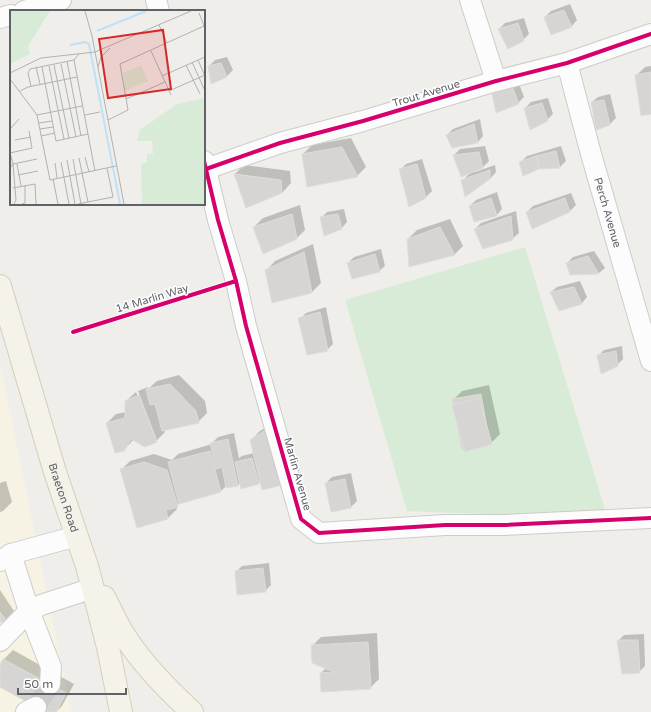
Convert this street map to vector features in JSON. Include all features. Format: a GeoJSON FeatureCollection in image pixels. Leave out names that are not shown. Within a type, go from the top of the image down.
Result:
{"type":"FeatureCollection","features":[{"type":"Feature","properties":{"kind":"main road","name":"Braeton Road"},"geometry":{"type":"LineString","coordinates":[[0,286],[55,472],[87,566],[108,647],[116,707]]}},
{"type":"Feature","properties":{"kind":"main road"},"geometry":{"type":"LineString","coordinates":[[87,566],[125,637],[144,662],[167,688],[192,712]]}},
{"type":"Feature","properties":{"kind":"street"},"geometry":{"type":"LineString","coordinates":[[27,10],[61,0]]}},
{"type":"Feature","properties":{"kind":"street"},"geometry":{"type":"LineString","coordinates":[[156,0],[159,10]]}},
{"type":"Feature","properties":{"kind":"street"},"geometry":{"type":"LineString","coordinates":[[470,0],[496,81]]}},
{"type":"Feature","properties":{"kind":"street"},"geometry":{"type":"LineString","coordinates":[[0,18],[10,15]]}},
{"type":"Feature","properties":{"kind":"street","name":"Trout Avenue"},"geometry":{"type":"LineString","coordinates":[[205,165],[363,121],[496,81],[567,63],[651,34]]}},
{"type":"Feature","properties":{"kind":"street","name":"Perch Avenue"},"geometry":{"type":"LineString","coordinates":[[567,63],[593,161],[651,361]]}},
{"type":"Feature","properties":{"kind":"street","name":"Marlin Avenue"},"geometry":{"type":"LineString","coordinates":[[205,165],[218,220],[236,281],[246,326],[301,519],[319,533],[445,525],[651,518]]}},
{"type":"Feature","properties":{"kind":"street"},"geometry":{"type":"LineString","coordinates":[[50,684],[51,667],[6,557],[77,536]]}},
{"type":"Feature","properties":{"kind":"street"},"geometry":{"type":"LineString","coordinates":[[0,641],[28,611],[41,605],[93,588]]}},
{"type":"Feature","properties":{"kind":"shaded area"},"geometry":{"type":"Polygon","coordinates":[[[0,363],[71,712],[0,712],[0,363]]]}},
{"type":"Feature","properties":{"kind":"green space"},"geometry":{"type":"Polygon","coordinates":[[[525,247],[608,519],[407,511],[345,300],[525,247]]]}},
{"type":"Feature","properties":{"kind":"building"},"geometry":{"type":"Polygon","coordinates":[[[564,10],[572,27],[551,35],[544,17],[564,10]]]}},
{"type":"Feature","properties":{"kind":"building"},"geometry":{"type":"Polygon","coordinates":[[[518,23],[524,41],[508,49],[498,29],[518,23]]]}},
{"type":"Feature","properties":{"kind":"building"},"geometry":{"type":"Polygon","coordinates":[[[221,63],[227,77],[211,84],[208,66],[221,63]]]}},
{"type":"Feature","properties":{"kind":"building"},"geometry":{"type":"Polygon","coordinates":[[[651,72],[651,114],[641,116],[635,75],[651,72]]]}},
{"type":"Feature","properties":{"kind":"building"},"geometry":{"type":"Polygon","coordinates":[[[512,86],[519,104],[496,113],[492,94],[512,86]]]}},
{"type":"Feature","properties":{"kind":"building"},"geometry":{"type":"Polygon","coordinates":[[[604,100],[610,125],[596,130],[591,102],[604,100]]]}},
{"type":"Feature","properties":{"kind":"building"},"geometry":{"type":"Polygon","coordinates":[[[542,103],[548,121],[530,130],[524,108],[542,103]]]}},
{"type":"Feature","properties":{"kind":"building"},"geometry":{"type":"Polygon","coordinates":[[[474,124],[478,143],[452,148],[446,135],[474,124]]]}},
{"type":"Feature","properties":{"kind":"building"},"geometry":{"type":"Polygon","coordinates":[[[342,147],[358,177],[307,187],[302,154],[342,147]]]}},
{"type":"Feature","properties":{"kind":"building"},"geometry":{"type":"Polygon","coordinates":[[[556,151],[560,168],[539,169],[536,156],[556,151]]]}},
{"type":"Feature","properties":{"kind":"building"},"geometry":{"type":"Polygon","coordinates":[[[479,152],[483,168],[461,177],[453,155],[479,152]]]}},
{"type":"Feature","properties":{"kind":"building"},"geometry":{"type":"Polygon","coordinates":[[[536,156],[539,169],[523,176],[519,162],[536,156]]]}},
{"type":"Feature","properties":{"kind":"building"},"geometry":{"type":"Polygon","coordinates":[[[417,164],[426,198],[409,207],[399,169],[417,164]]]}},
{"type":"Feature","properties":{"kind":"building"},"geometry":{"type":"Polygon","coordinates":[[[490,170],[490,179],[465,197],[461,180],[490,170]]]}},
{"type":"Feature","properties":{"kind":"building"},"geometry":{"type":"Polygon","coordinates":[[[234,174],[281,180],[282,193],[246,208],[234,174]]]}},
{"type":"Feature","properties":{"kind":"building"},"geometry":{"type":"Polygon","coordinates":[[[491,198],[497,216],[474,222],[469,206],[491,198]]]}},
{"type":"Feature","properties":{"kind":"building"},"geometry":{"type":"Polygon","coordinates":[[[565,198],[570,212],[532,229],[526,212],[565,198]]]}},
{"type":"Feature","properties":{"kind":"building"},"geometry":{"type":"Polygon","coordinates":[[[292,214],[297,239],[263,254],[253,227],[292,214]]]}},
{"type":"Feature","properties":{"kind":"building"},"geometry":{"type":"Polygon","coordinates":[[[338,214],[342,229],[324,236],[320,217],[338,214]]]}},
{"type":"Feature","properties":{"kind":"building"},"geometry":{"type":"Polygon","coordinates":[[[511,216],[513,240],[483,249],[474,229],[511,216]]]}},
{"type":"Feature","properties":{"kind":"building"},"geometry":{"type":"Polygon","coordinates":[[[440,227],[455,255],[409,267],[407,239],[440,227]]]}},
{"type":"Feature","properties":{"kind":"building"},"geometry":{"type":"Polygon","coordinates":[[[304,252],[312,293],[272,303],[265,270],[304,252]]]}},
{"type":"Feature","properties":{"kind":"building"},"geometry":{"type":"Polygon","coordinates":[[[375,254],[380,272],[352,279],[347,263],[375,254]]]}},
{"type":"Feature","properties":{"kind":"building"},"geometry":{"type":"Polygon","coordinates":[[[588,256],[599,274],[570,275],[566,263],[588,256]]]}},
{"type":"Feature","properties":{"kind":"building"},"geometry":{"type":"Polygon","coordinates":[[[574,287],[582,304],[559,311],[550,292],[574,287]]]}},
{"type":"Feature","properties":{"kind":"building"},"geometry":{"type":"Polygon","coordinates":[[[320,312],[328,351],[307,355],[298,318],[320,312]]]}},
{"type":"Feature","properties":{"kind":"building"},"geometry":{"type":"Polygon","coordinates":[[[616,351],[618,366],[601,374],[597,355],[616,351]]]}},
{"type":"Feature","properties":{"kind":"building"},"geometry":{"type":"Polygon","coordinates":[[[170,384],[196,411],[199,423],[162,431],[155,404],[150,405],[146,389],[170,384]]]}},
{"type":"Feature","properties":{"kind":"building"},"geometry":{"type":"Polygon","coordinates":[[[481,394],[490,445],[462,450],[452,399],[481,394]]]}},
{"type":"Feature","properties":{"kind":"building"},"geometry":{"type":"Polygon","coordinates":[[[139,395],[157,442],[145,447],[131,439],[124,451],[115,453],[106,423],[125,418],[125,401],[139,395]]]}},
{"type":"Feature","properties":{"kind":"building"},"geometry":{"type":"Polygon","coordinates":[[[479,398],[492,444],[465,452],[452,405],[479,398]]]}},
{"type":"Feature","properties":{"kind":"building"},"geometry":{"type":"Polygon","coordinates":[[[269,428],[282,485],[262,490],[250,440],[269,428]]]}},
{"type":"Feature","properties":{"kind":"building"},"geometry":{"type":"Polygon","coordinates":[[[228,439],[238,486],[226,488],[222,467],[216,469],[210,443],[228,439]]]}},
{"type":"Feature","properties":{"kind":"building"},"geometry":{"type":"Polygon","coordinates":[[[210,451],[221,492],[179,504],[168,462],[210,451]]]}},
{"type":"Feature","properties":{"kind":"building"},"geometry":{"type":"Polygon","coordinates":[[[252,458],[259,484],[241,489],[235,462],[252,458]]]}},
{"type":"Feature","properties":{"kind":"building"},"geometry":{"type":"Polygon","coordinates":[[[144,462],[167,470],[178,507],[166,510],[168,519],[137,528],[120,469],[144,462]]]}},
{"type":"Feature","properties":{"kind":"building"},"geometry":{"type":"Polygon","coordinates":[[[345,479],[351,508],[331,512],[325,483],[345,479]]]}},
{"type":"Feature","properties":{"kind":"building"},"geometry":{"type":"Polygon","coordinates":[[[263,568],[266,592],[237,595],[235,571],[263,568]]]}},
{"type":"Feature","properties":{"kind":"building"},"geometry":{"type":"Polygon","coordinates":[[[0,612],[6,620],[0,623],[0,612]]]}},
{"type":"Feature","properties":{"kind":"building"},"geometry":{"type":"Polygon","coordinates":[[[617,640],[638,640],[640,673],[622,674],[617,640]]]}},
{"type":"Feature","properties":{"kind":"building"},"geometry":{"type":"Polygon","coordinates":[[[368,642],[371,689],[321,692],[320,673],[334,672],[312,663],[311,645],[368,642]]]}},
{"type":"Feature","properties":{"kind":"building"},"geometry":{"type":"Polygon","coordinates":[[[3,659],[66,693],[56,712],[45,712],[0,687],[0,665],[3,659]]]}},
{"type":"Feature","properties":{"kind":"tunnel"},"geometry":{"type":"LineString","coordinates":[[36,707],[50,684]]}},
{"type":"Feature","properties":{"kind":"cycle path"},"geometry":{"type":"LineString","coordinates":[[206,169],[280,143],[363,121],[496,81],[567,63],[651,34]]}},
{"type":"Feature","properties":{"kind":"cycle path"},"geometry":{"type":"LineString","coordinates":[[205,165],[218,220],[236,281],[246,326],[301,519],[319,533],[445,525],[505,525],[651,518]]}},
{"type":"Feature","properties":{"kind":"cycle path","name":"14 Marlin Way"},"geometry":{"type":"LineString","coordinates":[[73,332],[236,281]]}}]}
